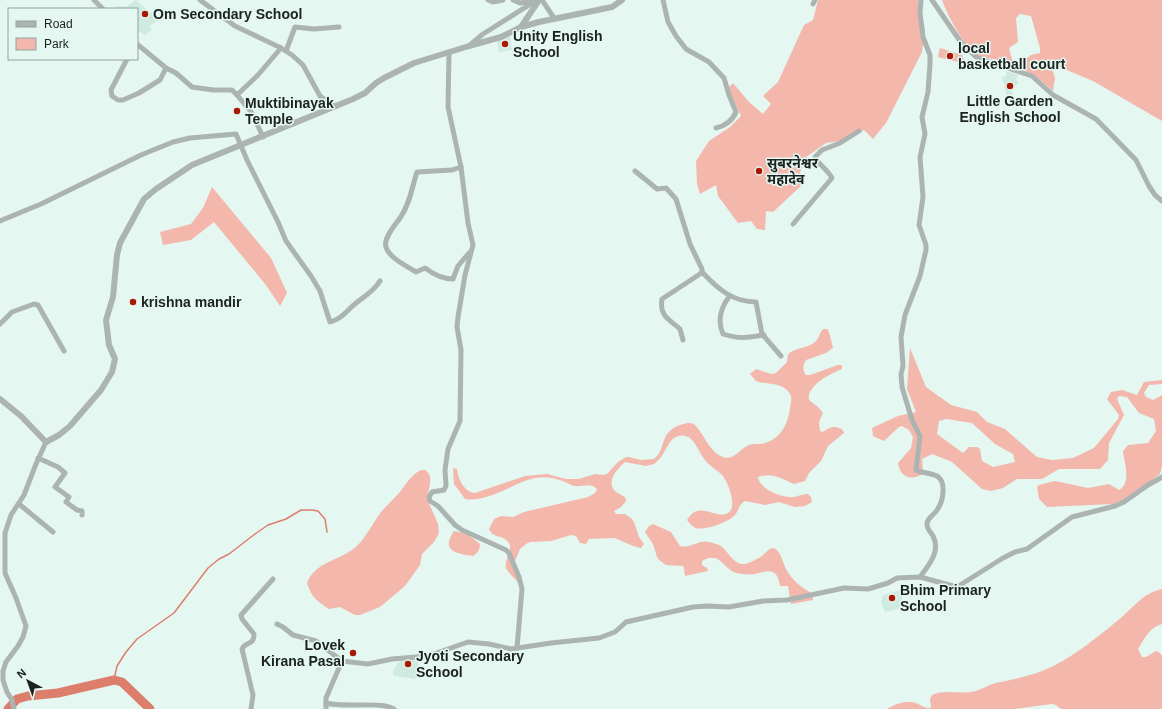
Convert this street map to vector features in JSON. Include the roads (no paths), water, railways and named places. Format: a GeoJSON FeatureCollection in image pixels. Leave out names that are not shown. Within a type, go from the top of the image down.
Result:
{"type":"FeatureCollection","features":[{"type":"Feature","properties":{"kind":"street"},"geometry":{"type":"LineString","coordinates":[[94,0],[102,8]]}},
{"type":"Feature","properties":{"kind":"street"},"geometry":{"type":"LineString","coordinates":[[200,0],[235,26],[286,51],[303,65],[320,96],[334,107]]}},
{"type":"Feature","properties":{"kind":"street"},"geometry":{"type":"LineString","coordinates":[[488,0],[493,2],[503,0]]}},
{"type":"Feature","properties":{"kind":"street"},"geometry":{"type":"LineString","coordinates":[[513,0],[520,3],[539,0]]}},
{"type":"Feature","properties":{"kind":"street"},"geometry":{"type":"LineString","coordinates":[[539,0],[554,18]]}},
{"type":"Feature","properties":{"kind":"street"},"geometry":{"type":"LineString","coordinates":[[521,27],[539,0]]}},
{"type":"Feature","properties":{"kind":"street"},"geometry":{"type":"LineString","coordinates":[[469,46],[483,34],[539,0]]}},
{"type":"Feature","properties":{"kind":"street"},"geometry":{"type":"LineString","coordinates":[[14,709],[12,700],[6,692],[3,680],[3,671],[6,662],[23,637],[26,626],[5,573],[5,533],[11,515],[24,495],[38,458],[46,442],[59,435],[70,426],[101,390],[112,372],[115,359],[109,345],[106,320],[113,297],[117,255],[120,243],[144,199],[189,166],[354,99],[365,93],[376,83],[400,69],[426,59],[501,37],[521,27],[554,18],[601,10],[612,7],[622,0]]}},
{"type":"Feature","properties":{"kind":"street"},"geometry":{"type":"LineString","coordinates":[[664,0],[668,22],[686,49],[714,66],[726,82],[729,95],[736,112],[732,119],[722,127],[716,128]]}},
{"type":"Feature","properties":{"kind":"street"},"geometry":{"type":"LineString","coordinates":[[920,577],[933,558],[936,546],[934,536],[926,526],[937,510],[943,489],[941,480],[937,476],[916,470],[920,436],[912,420],[906,402],[902,387],[901,374],[903,366],[901,337],[903,324],[920,276],[926,250],[926,245],[919,225],[923,197],[920,157],[925,134],[922,117],[928,92],[930,55],[923,37],[920,13],[921,0]]}},
{"type":"Feature","properties":{"kind":"street"},"geometry":{"type":"LineString","coordinates":[[932,0],[960,41],[976,57],[1032,76],[1054,95],[1096,119],[1136,160],[1149,186],[1155,195],[1162,201]]}},
{"type":"Feature","properties":{"kind":"street"},"geometry":{"type":"LineString","coordinates":[[286,51],[295,27],[314,29],[339,27]]}},
{"type":"Feature","properties":{"kind":"street"},"geometry":{"type":"LineString","coordinates":[[138,45],[192,87],[213,90],[232,90],[238,95],[252,113],[263,137]]}},
{"type":"Feature","properties":{"kind":"street"},"geometry":{"type":"LineString","coordinates":[[238,95],[281,48]]}},
{"type":"Feature","properties":{"kind":"street"},"geometry":{"type":"LineString","coordinates":[[449,53],[448,102],[461,167],[468,223],[473,245],[465,275],[457,327],[461,350],[460,421],[448,449],[445,470],[446,486],[444,490],[432,492],[429,497],[430,501],[438,506],[455,526],[499,546],[509,553],[522,589],[517,648]]}},
{"type":"Feature","properties":{"kind":"street"},"geometry":{"type":"LineString","coordinates":[[127,60],[111,90],[112,96],[118,100],[123,100],[139,94],[160,80],[166,68]]}},
{"type":"Feature","properties":{"kind":"street"},"geometry":{"type":"LineString","coordinates":[[794,224],[832,178],[815,157],[822,150],[840,143],[859,131]]}},
{"type":"Feature","properties":{"kind":"street"},"geometry":{"type":"LineString","coordinates":[[0,221],[41,204],[141,155],[173,142],[190,138],[236,134],[286,241],[320,292],[330,322],[344,316],[354,304],[374,290],[380,281]]}},
{"type":"Feature","properties":{"kind":"street"},"geometry":{"type":"LineString","coordinates":[[461,167],[452,170],[417,172],[409,200],[387,238],[385,246],[387,250],[397,259],[416,272],[425,268],[434,274],[448,279],[453,279],[458,266],[471,251]]}},
{"type":"Feature","properties":{"kind":"street"},"geometry":{"type":"LineString","coordinates":[[635,171],[657,189],[666,188],[676,199],[690,244],[702,272],[729,297],[745,302],[756,302],[762,334],[781,356]]}},
{"type":"Feature","properties":{"kind":"street"},"geometry":{"type":"LineString","coordinates":[[683,340],[680,329],[670,322],[662,311],[662,299],[675,289],[690,282],[702,272]]}},
{"type":"Feature","properties":{"kind":"street"},"geometry":{"type":"LineString","coordinates":[[729,297],[721,313],[719,327],[723,334],[735,338],[764,336]]}},
{"type":"Feature","properties":{"kind":"street"},"geometry":{"type":"LineString","coordinates":[[0,324],[12,312],[34,304],[38,305],[64,351]]}},
{"type":"Feature","properties":{"kind":"street"},"geometry":{"type":"LineString","coordinates":[[0,399],[21,416],[46,442]]}},
{"type":"Feature","properties":{"kind":"street"},"geometry":{"type":"LineString","coordinates":[[38,458],[58,467],[65,473],[54,487],[69,497],[66,502],[77,510],[82,511],[82,515]]}},
{"type":"Feature","properties":{"kind":"street"},"geometry":{"type":"LineString","coordinates":[[277,624],[293,635],[316,641],[342,662],[368,664],[392,659],[428,656],[468,642],[489,644],[511,649],[599,638],[615,632],[626,622],[693,607],[729,607],[762,601],[787,600],[844,588],[868,589],[888,583],[897,578],[920,577],[957,587],[1003,558],[1015,552],[1027,549],[1072,516],[1124,502],[1162,477]]}},
{"type":"Feature","properties":{"kind":"street"},"geometry":{"type":"LineString","coordinates":[[18,504],[53,532]]}},
{"type":"Feature","properties":{"kind":"street"},"geometry":{"type":"LineString","coordinates":[[251,709],[253,695],[242,649],[254,640],[254,634],[242,619],[241,615],[273,579]]}},
{"type":"Feature","properties":{"kind":"street"},"geometry":{"type":"LineString","coordinates":[[326,709],[326,698],[342,662]]}},
{"type":"Feature","properties":{"kind":"street"},"geometry":{"type":"LineString","coordinates":[[326,703],[355,706],[386,705],[394,709]]}},
{"type":"Feature","properties":{"kind":"waterway"},"geometry":{"type":"LineString","coordinates":[[114,680],[117,666],[137,639],[174,613],[208,568],[219,559],[229,554],[268,525],[286,519],[301,510],[318,511],[325,519],[327,532]]}},
{"type":"Feature","properties":{"kind":"waterway"},"geometry":{"type":"LineString","coordinates":[[8,709],[17,699],[28,696],[58,693],[114,680],[122,682],[150,709]]}},
{"type":"Feature","properties":{"kind":"place","name":"Om Secondary School"},"geometry":{"type":"Point","coordinates":[145,14]}},
{"type":"Feature","properties":{"kind":"place","name":"Unity English School"},"geometry":{"type":"Point","coordinates":[505,44]}},
{"type":"Feature","properties":{"kind":"place","name":"local basketball court"},"geometry":{"type":"Point","coordinates":[950,56]}},
{"type":"Feature","properties":{"kind":"place","name":"Little Garden English School"},"geometry":{"type":"Point","coordinates":[1010,86]}},
{"type":"Feature","properties":{"kind":"place","name":"Muktibinayak Temple"},"geometry":{"type":"Point","coordinates":[237,111]}},
{"type":"Feature","properties":{"kind":"place","name":"सुबरनेश्वर महादेव"},"geometry":{"type":"Point","coordinates":[759,171]}},
{"type":"Feature","properties":{"kind":"place","name":"krishna mandir"},"geometry":{"type":"Point","coordinates":[133,302]}},
{"type":"Feature","properties":{"kind":"place","name":"Bhim Primary School"},"geometry":{"type":"Point","coordinates":[892,598]}},
{"type":"Feature","properties":{"kind":"place","name":"Lovek Kirana Pasal"},"geometry":{"type":"Point","coordinates":[353,653]}},
{"type":"Feature","properties":{"kind":"place","name":"Jyoti Secondary School"},"geometry":{"type":"Point","coordinates":[408,664]}}]}
